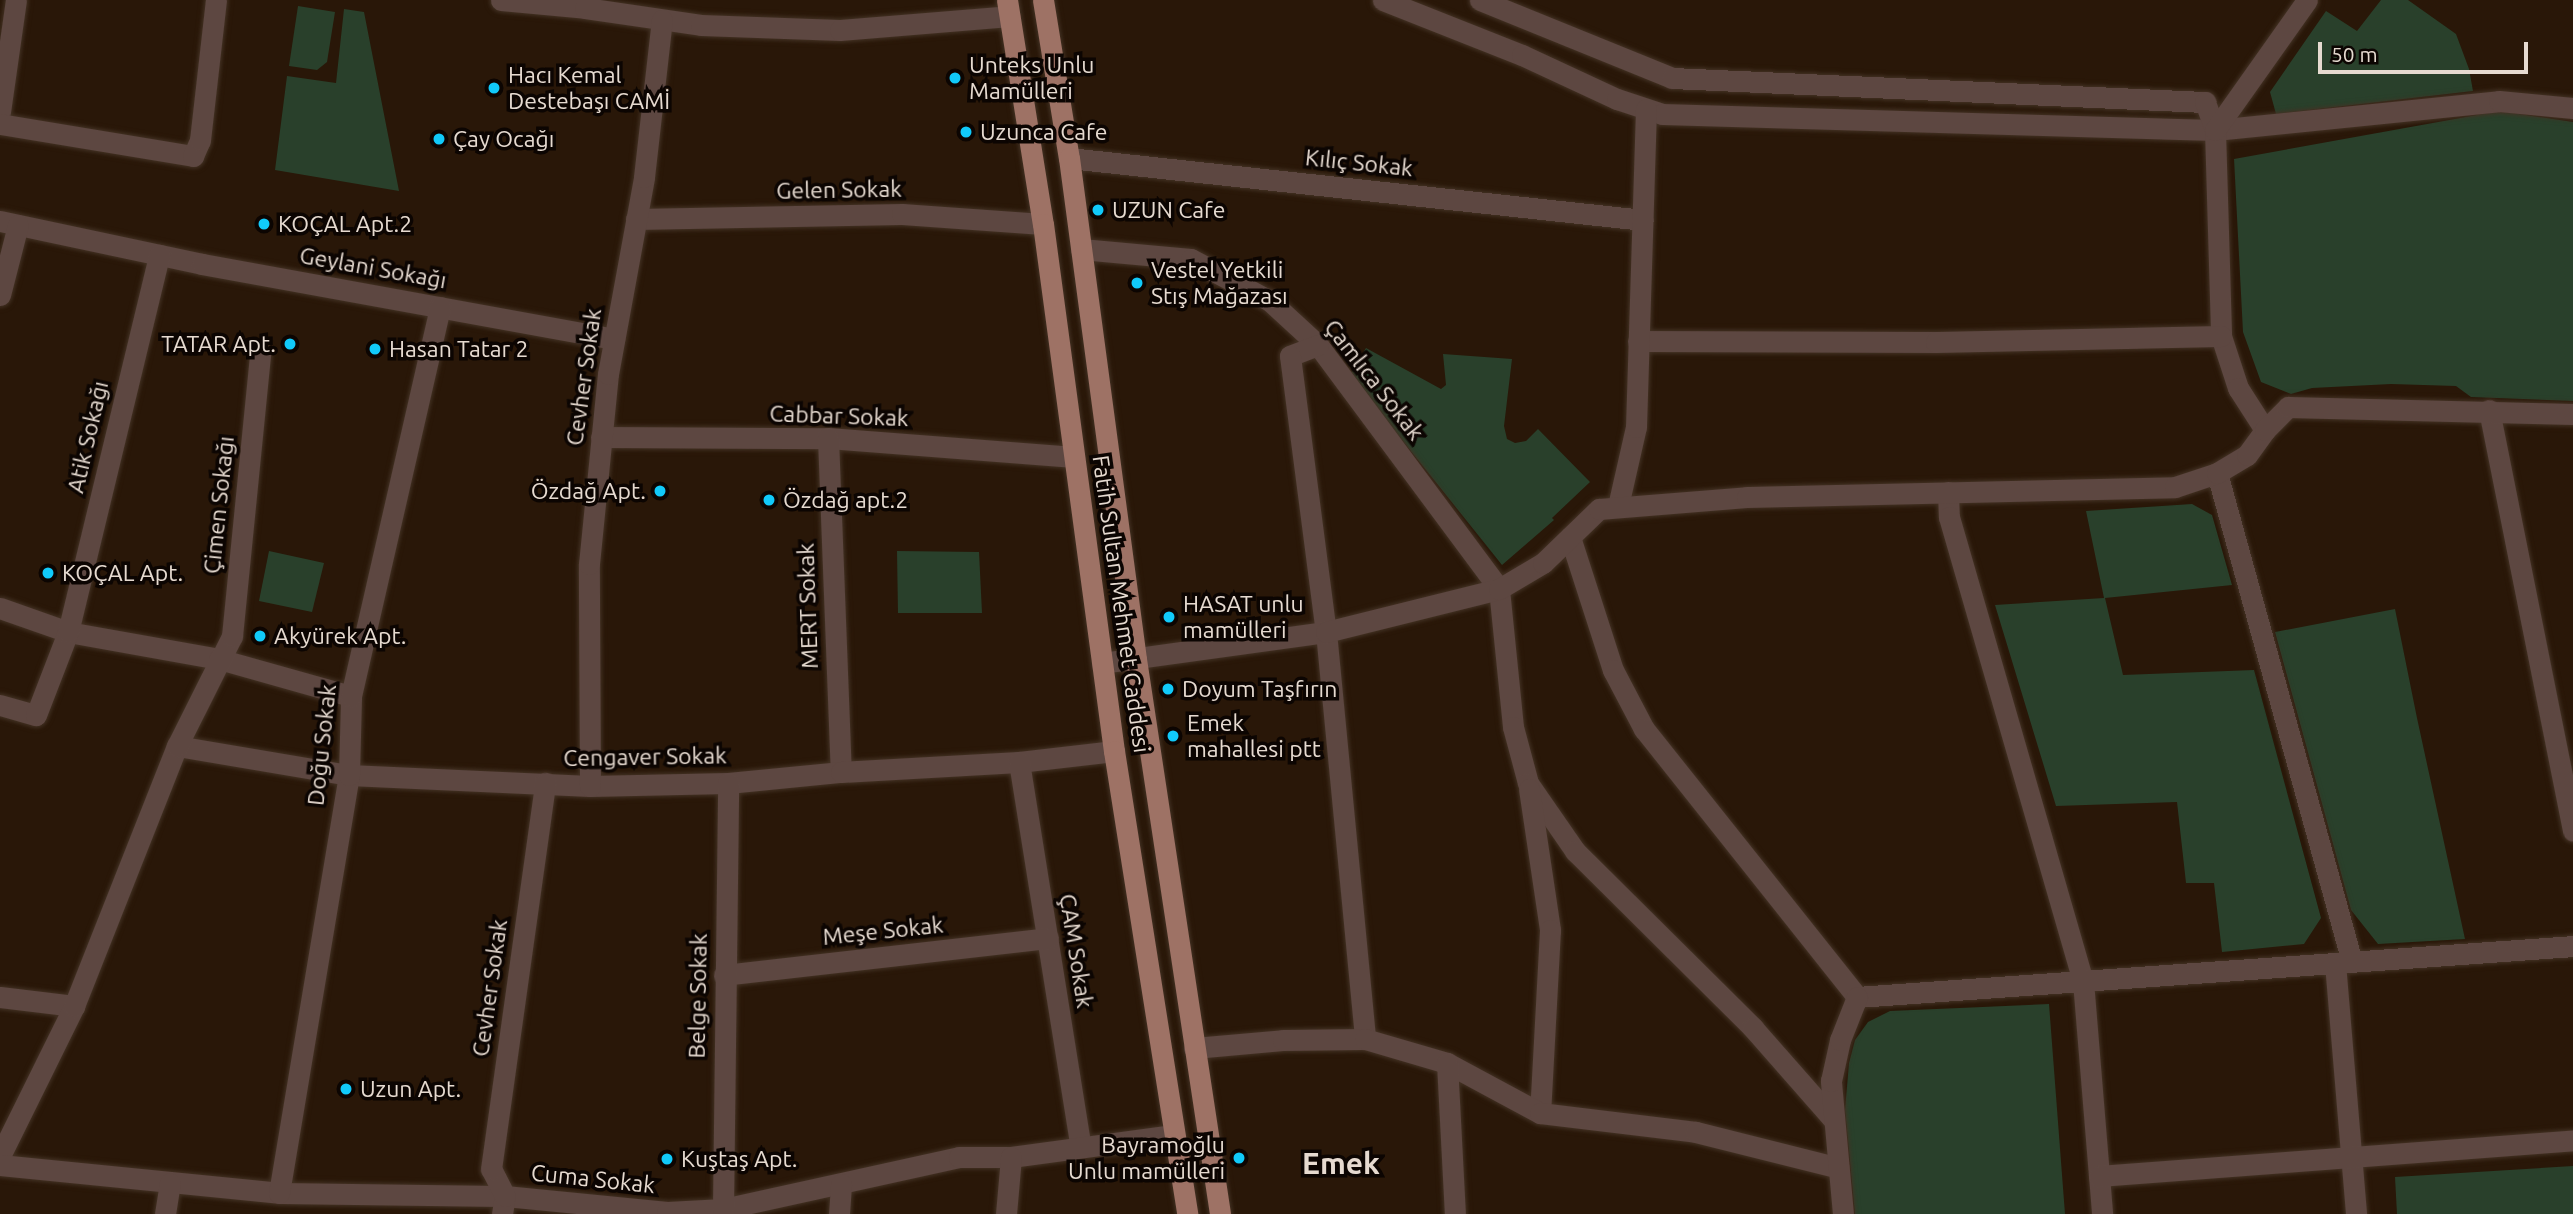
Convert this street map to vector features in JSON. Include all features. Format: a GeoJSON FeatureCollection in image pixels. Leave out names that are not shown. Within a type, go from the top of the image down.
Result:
{"type":"FeatureCollection","features":[{"type":"Feature","properties":{"kind":"main road","name":"Fatih Sultan Mehmet Caddesi"},"geometry":{"type":"LineString","coordinates":[[1043,0],[1069,158],[1136,659],[1220,1214]]}},
{"type":"Feature","properties":{"kind":"main road","name":"Fatih Sultan Mehmet Caddesi"},"geometry":{"type":"LineString","coordinates":[[1008,8],[1043,224],[1114,751],[1187,1214]]}},
{"type":"Feature","properties":{"kind":"street"},"geometry":{"type":"LineString","coordinates":[[0,112],[16,0]]}},
{"type":"Feature","properties":{"kind":"street"},"geometry":{"type":"LineString","coordinates":[[0,124],[193,156],[201,140],[216,0]]}},
{"type":"Feature","properties":{"kind":"street"},"geometry":{"type":"LineString","coordinates":[[501,0],[701,26],[840,30],[1008,8]]}},
{"type":"Feature","properties":{"kind":"street"},"geometry":{"type":"LineString","coordinates":[[1383,0],[1662,114],[2215,130],[2499,101],[2573,108]]}},
{"type":"Feature","properties":{"kind":"street"},"geometry":{"type":"LineString","coordinates":[[1480,0],[1672,78],[2205,102],[2215,130],[2221,336],[2238,388],[2265,430]]}},
{"type":"Feature","properties":{"kind":"street"},"geometry":{"type":"LineString","coordinates":[[2215,130],[2306,0]]}},
{"type":"Feature","properties":{"kind":"street","name":"Cevher Sokak"},"geometry":{"type":"LineString","coordinates":[[590,786],[589,564],[614,339],[636,219],[662,20]]}},
{"type":"Feature","properties":{"kind":"street"},"geometry":{"type":"LineString","coordinates":[[1618,506],[1636,428],[1646,109]]}},
{"type":"Feature","properties":{"kind":"street","name":"Kılıç Sokak"},"geometry":{"type":"LineString","coordinates":[[1069,158],[1643,220]]}},
{"type":"Feature","properties":{"kind":"street","name":"Gelen Sokak"},"geometry":{"type":"LineString","coordinates":[[636,219],[902,214],[1043,224]]}},
{"type":"Feature","properties":{"kind":"street"},"geometry":{"type":"LineString","coordinates":[[0,295],[9,223]]}},
{"type":"Feature","properties":{"kind":"street","name":"Geylani Sokağı"},"geometry":{"type":"LineString","coordinates":[[9,223],[159,255],[614,339]]}},
{"type":"Feature","properties":{"kind":"street","name":"Çamlıca Sokak"},"geometry":{"type":"LineString","coordinates":[[1081,248],[1191,259],[1270,301],[1318,345],[1499,589]]}},
{"type":"Feature","properties":{"kind":"street","name":"Atik Sokağı"},"geometry":{"type":"LineString","coordinates":[[0,705],[36,715],[68,632],[159,255]]}},
{"type":"Feature","properties":{"kind":"street","name":"Doğu Sokak"},"geometry":{"type":"LineString","coordinates":[[279,1193],[349,775],[351,696],[440,307]]}},
{"type":"Feature","properties":{"kind":"street"},"geometry":{"type":"LineString","coordinates":[[1638,341],[1936,342],[2221,336]]}},
{"type":"Feature","properties":{"kind":"street"},"geometry":{"type":"LineString","coordinates":[[1318,345],[1290,356],[1326,632],[1365,1039]]}},
{"type":"Feature","properties":{"kind":"street","name":"Çimen Sokağı"},"geometry":{"type":"LineString","coordinates":[[0,1156],[74,1006],[177,746],[232,636],[260,353]]}},
{"type":"Feature","properties":{"kind":"street"},"geometry":{"type":"LineString","coordinates":[[1102,663],[1326,632],[1499,589],[1543,564],[1599,509],[1747,497],[2175,487],[2217,473],[2247,455],[2265,430],[2288,407],[2573,414]]}},
{"type":"Feature","properties":{"kind":"street"},"geometry":{"type":"LineString","coordinates":[[2488,410],[2573,831]]}},
{"type":"Feature","properties":{"kind":"street","name":"Cabbar Sokak"},"geometry":{"type":"LineString","coordinates":[[601,437],[828,438],[1074,457]]}},
{"type":"Feature","properties":{"kind":"street","name":"MERT Sokak"},"geometry":{"type":"LineString","coordinates":[[828,438],[841,772]]}},
{"type":"Feature","properties":{"kind":"street"},"geometry":{"type":"LineString","coordinates":[[2217,473],[2343,962],[2351,1158],[2356,1214]]}},
{"type":"Feature","properties":{"kind":"street"},"geometry":{"type":"LineString","coordinates":[[1948,492],[1949,517],[2083,981],[2102,1214]]}},
{"type":"Feature","properties":{"kind":"street"},"geometry":{"type":"LineString","coordinates":[[1570,537],[1613,670],[1644,729],[1857,997]]}},
{"type":"Feature","properties":{"kind":"street"},"geometry":{"type":"LineString","coordinates":[[1499,589],[1513,727],[1528,783],[1550,930],[1540,1113]]}},
{"type":"Feature","properties":{"kind":"street"},"geometry":{"type":"LineString","coordinates":[[0,608],[68,632],[219,659],[351,696]]}},
{"type":"Feature","properties":{"kind":"street","name":"Cengaver Sokak"},"geometry":{"type":"LineString","coordinates":[[177,746],[349,775],[590,786],[728,783],[841,772],[1019,762],[1114,751]]}},
{"type":"Feature","properties":{"kind":"street","name":"ÇAM Sokak"},"geometry":{"type":"LineString","coordinates":[[1019,762],[1081,1147]]}},
{"type":"Feature","properties":{"kind":"street","name":"Cevher Sokak"},"geometry":{"type":"LineString","coordinates":[[503,1205],[491,1169],[545,783]]}},
{"type":"Feature","properties":{"kind":"street","name":"Belge Sokak"},"geometry":{"type":"LineString","coordinates":[[723,1209],[728,783]]}},
{"type":"Feature","properties":{"kind":"street"},"geometry":{"type":"LineString","coordinates":[[1528,783],[1575,850],[1753,1028],[1832,1118]]}},
{"type":"Feature","properties":{"kind":"street","name":"Meşe Sokak"},"geometry":{"type":"LineString","coordinates":[[724,975],[1048,938]]}},
{"type":"Feature","properties":{"kind":"street"},"geometry":{"type":"LineString","coordinates":[[1857,997],[2573,946]]}},
{"type":"Feature","properties":{"kind":"street"},"geometry":{"type":"LineString","coordinates":[[0,997],[74,1006]]}},
{"type":"Feature","properties":{"kind":"street"},"geometry":{"type":"LineString","coordinates":[[1843,1214],[1832,1118],[1831,1081],[1840,1040],[1857,997]]}},
{"type":"Feature","properties":{"kind":"street"},"geometry":{"type":"LineString","coordinates":[[1194,1048],[1283,1040],[1365,1039],[1447,1063],[1540,1113],[1696,1132],[1839,1168]]}},
{"type":"Feature","properties":{"kind":"street"},"geometry":{"type":"LineString","coordinates":[[1447,1063],[1455,1214]]}},
{"type":"Feature","properties":{"kind":"street","name":"Cuma Sokak"},"geometry":{"type":"LineString","coordinates":[[0,1165],[279,1193],[339,1204],[503,1205],[667,1213],[723,1209],[959,1157],[1011,1157],[1174,1135]]}},
{"type":"Feature","properties":{"kind":"street"},"geometry":{"type":"LineString","coordinates":[[2099,1176],[2573,1140]]}},
{"type":"Feature","properties":{"kind":"street"},"geometry":{"type":"LineString","coordinates":[[1006,1214],[1011,1157]]}},
{"type":"Feature","properties":{"kind":"street"},"geometry":{"type":"LineString","coordinates":[[165,1214],[170,1183]]}},
{"type":"Feature","properties":{"kind":"street"},"geometry":{"type":"LineString","coordinates":[[839,1214],[841,1184]]}},
{"type":"Feature","properties":{"kind":"green space"},"geometry":{"type":"Polygon","coordinates":[[[2381,0],[2408,0],[2456,34],[2469,69],[2473,91],[2276,114],[2270,92],[2326,11],[2357,31],[2381,0]]]}},
{"type":"Feature","properties":{"kind":"green space"},"geometry":{"type":"Polygon","coordinates":[[[298,6],[335,12],[327,62],[317,70],[289,66],[298,6]]]}},
{"type":"Feature","properties":{"kind":"green space"},"geometry":{"type":"Polygon","coordinates":[[[344,9],[364,12],[399,191],[275,170],[287,76],[336,83],[344,9]]]}},
{"type":"Feature","properties":{"kind":"green space"},"geometry":{"type":"Polygon","coordinates":[[[2499,111],[2573,122],[2573,401],[2471,397],[2456,386],[2391,384],[2312,388],[2291,394],[2261,382],[2243,332],[2234,159],[2499,111]]]}},
{"type":"Feature","properties":{"kind":"green space"},"geometry":{"type":"Polygon","coordinates":[[[1366,348],[1441,389],[1446,385],[1443,354],[1512,359],[1504,426],[1507,439],[1515,443],[1526,441],[1538,429],[1590,482],[1552,518],[1554,520],[1502,565],[1350,375],[1366,348]]]}},
{"type":"Feature","properties":{"kind":"green space"},"geometry":{"type":"Polygon","coordinates":[[[2192,504],[2212,515],[2232,585],[2105,598],[2123,675],[2254,670],[2321,918],[2304,944],[2222,952],[2214,883],[2186,883],[2177,802],[2056,806],[1995,605],[2104,598],[2086,511],[2192,504]]]}},
{"type":"Feature","properties":{"kind":"green space"},"geometry":{"type":"Polygon","coordinates":[[[269,551],[324,563],[312,612],[259,601],[269,551]]]}},
{"type":"Feature","properties":{"kind":"green space"},"geometry":{"type":"Polygon","coordinates":[[[897,551],[979,552],[982,613],[898,613],[897,551]]]}},
{"type":"Feature","properties":{"kind":"green space"},"geometry":{"type":"Polygon","coordinates":[[[2395,609],[2465,939],[2378,944],[2351,910],[2275,632],[2395,609]]]}},
{"type":"Feature","properties":{"kind":"green space"},"geometry":{"type":"Polygon","coordinates":[[[2049,1004],[2065,1214],[1855,1214],[1845,1110],[1849,1063],[1855,1040],[1868,1022],[1890,1011],[2049,1004]]]}},
{"type":"Feature","properties":{"kind":"green space"},"geometry":{"type":"Polygon","coordinates":[[[2573,1166],[2573,1214],[2397,1214],[2395,1177],[2573,1166]]]}},
{"type":"Feature","properties":{"kind":"place","name":"Unteks Unlu Mamülleri"},"geometry":{"type":"Point","coordinates":[955,78]}},
{"type":"Feature","properties":{"kind":"place","name":"Hacı Kemal Destebaşı CAMİ"},"geometry":{"type":"Point","coordinates":[494,88]}},
{"type":"Feature","properties":{"kind":"place","name":"Uzunca Cafe"},"geometry":{"type":"Point","coordinates":[966,132]}},
{"type":"Feature","properties":{"kind":"place","name":"Çay Ocağı"},"geometry":{"type":"Point","coordinates":[439,139]}},
{"type":"Feature","properties":{"kind":"place","name":"UZUN Cafe"},"geometry":{"type":"Point","coordinates":[1098,210]}},
{"type":"Feature","properties":{"kind":"place","name":"KOÇAL Apt.2"},"geometry":{"type":"Point","coordinates":[264,224]}},
{"type":"Feature","properties":{"kind":"place","name":"Vestel Yetkili Stış Mağazası"},"geometry":{"type":"Point","coordinates":[1137,283]}},
{"type":"Feature","properties":{"kind":"place","name":"TATAR Apt."},"geometry":{"type":"Point","coordinates":[290,344]}},
{"type":"Feature","properties":{"kind":"place","name":"Hasan Tatar 2"},"geometry":{"type":"Point","coordinates":[375,349]}},
{"type":"Feature","properties":{"kind":"place","name":"Özdağ Apt."},"geometry":{"type":"Point","coordinates":[660,491]}},
{"type":"Feature","properties":{"kind":"place","name":"Özdağ apt.2"},"geometry":{"type":"Point","coordinates":[769,500]}},
{"type":"Feature","properties":{"kind":"place","name":"KOÇAL Apt."},"geometry":{"type":"Point","coordinates":[48,573]}},
{"type":"Feature","properties":{"kind":"place","name":"HASAT unlu mamülleri"},"geometry":{"type":"Point","coordinates":[1169,617]}},
{"type":"Feature","properties":{"kind":"place","name":"Akyürek Apt."},"geometry":{"type":"Point","coordinates":[260,636]}},
{"type":"Feature","properties":{"kind":"place","name":"Doyum Taşfırın"},"geometry":{"type":"Point","coordinates":[1168,689]}},
{"type":"Feature","properties":{"kind":"place","name":"Emek mahallesi ptt"},"geometry":{"type":"Point","coordinates":[1173,736]}},
{"type":"Feature","properties":{"kind":"place","name":"Uzun Apt."},"geometry":{"type":"Point","coordinates":[346,1089]}},
{"type":"Feature","properties":{"kind":"place","name":"Bayramoğlu Unlu mamülleri"},"geometry":{"type":"Point","coordinates":[1239,1158]}},
{"type":"Feature","properties":{"kind":"place","name":"Kuştaş Apt."},"geometry":{"type":"Point","coordinates":[667,1159]}},
{"type":"Feature","properties":{"kind":"district","name":"Emek"},"geometry":{"type":"Point","coordinates":[1341,1163]}}]}
